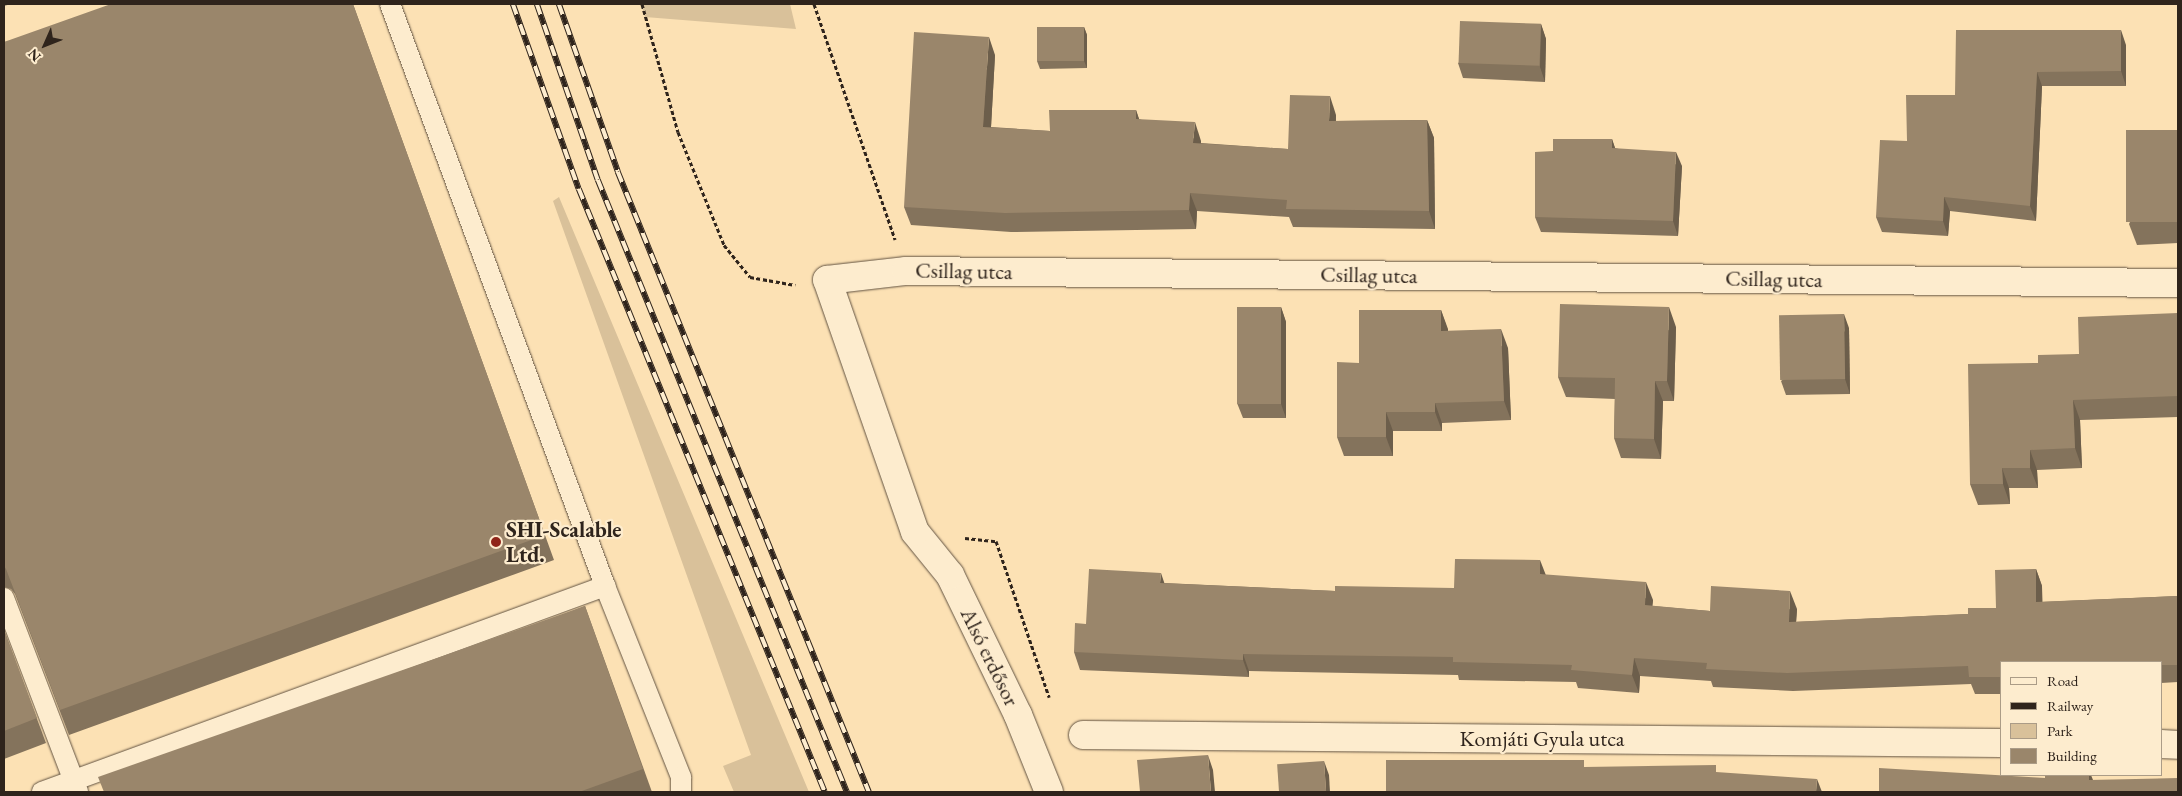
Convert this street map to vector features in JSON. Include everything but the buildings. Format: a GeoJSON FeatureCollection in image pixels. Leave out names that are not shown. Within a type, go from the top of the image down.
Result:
{"type":"FeatureCollection","features":[{"type":"Feature","properties":{"kind":"street","name":"Csillag utca"},"geometry":{"type":"LineString","coordinates":[[828,280],[906,271],[2178,284]]}},
{"type":"Feature","properties":{"kind":"street"},"geometry":{"type":"LineString","coordinates":[[828,280],[915,532]]}},
{"type":"Feature","properties":{"kind":"street","name":"Alsó erdősor"},"geometry":{"type":"LineString","coordinates":[[915,532],[950,575],[1018,714],[1049,792]]}},
{"type":"Feature","properties":{"kind":"street","name":"Komjáti Gyula utca"},"geometry":{"type":"LineString","coordinates":[[1083,736],[2000,743]]}},
{"type":"Feature","properties":{"kind":"street"},"geometry":{"type":"LineString","coordinates":[[2162,744],[2178,744]]}},
{"type":"Feature","properties":{"kind":"lane"},"geometry":{"type":"LineString","coordinates":[[390,4],[605,586],[681,777],[681,792]]}},
{"type":"Feature","properties":{"kind":"lane"},"geometry":{"type":"LineString","coordinates":[[42,792],[76,786],[605,586]]}},
{"type":"Feature","properties":{"kind":"lane"},"geometry":{"type":"LineString","coordinates":[[4,598],[76,786]]}},
{"type":"Feature","properties":{"kind":"path"},"geometry":{"type":"LineString","coordinates":[[642,4],[678,132],[724,245],[750,277],[808,287],[828,280]]}},
{"type":"Feature","properties":{"kind":"path"},"geometry":{"type":"LineString","coordinates":[[814,4],[906,271]]}},
{"type":"Feature","properties":{"kind":"path"},"geometry":{"type":"LineString","coordinates":[[915,532],[996,541],[1050,698]]}},
{"type":"Feature","properties":{"kind":"green space"},"geometry":{"type":"Polygon","coordinates":[[[641,4],[790,4],[796,29],[645,17],[641,4]]]}},
{"type":"Feature","properties":{"kind":"green space"},"geometry":{"type":"Polygon","coordinates":[[[559,197],[809,792],[734,792],[723,766],[751,755],[553,201],[559,197]]]}},
{"type":"Feature","properties":{"kind":"railway"},"geometry":{"type":"LineString","coordinates":[[513,4],[579,189],[825,792]]}},
{"type":"Feature","properties":{"kind":"railway"},"geometry":{"type":"LineString","coordinates":[[537,4],[598,180],[847,792]]}},
{"type":"Feature","properties":{"kind":"railway"},"geometry":{"type":"LineString","coordinates":[[559,4],[618,172],[869,792]]}},
{"type":"Feature","properties":{"kind":"place","name":"SHI-Scalable Ltd."},"geometry":{"type":"Point","coordinates":[496,542]}}]}
